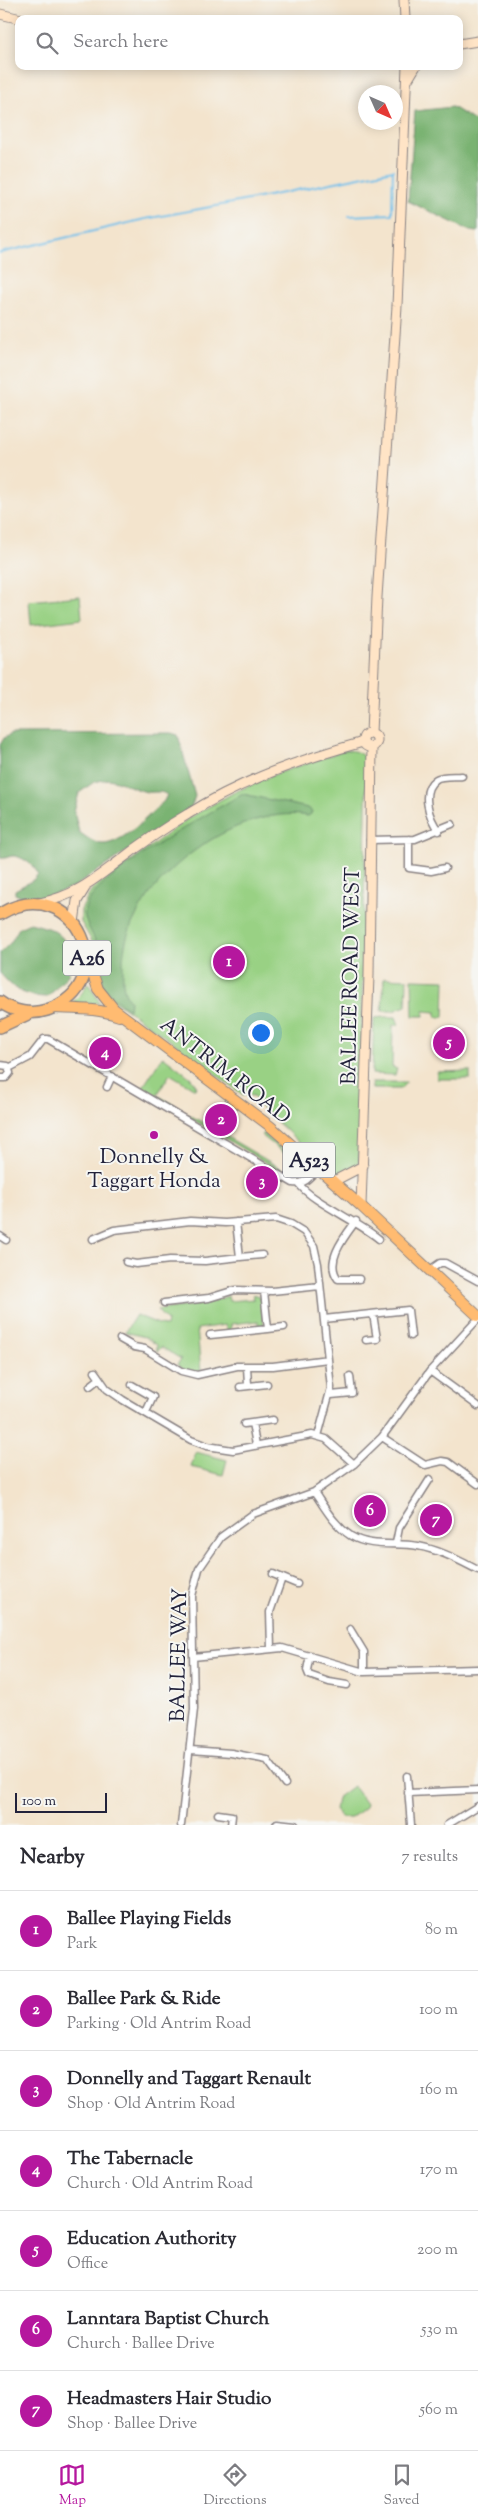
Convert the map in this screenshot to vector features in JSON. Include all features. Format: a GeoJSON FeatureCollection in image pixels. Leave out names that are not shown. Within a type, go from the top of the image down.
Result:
{"type":"FeatureCollection","features":[{"type":"Feature","properties":{"kind":"highway","name":"A26"},"geometry":{"type":"LineString","coordinates":[[0,914],[5,907],[20,904],[40,903],[59,910],[74,922],[82,935],[87,957],[85,972],[78,987],[68,999],[54,1008],[32,1013],[0,1027]]}},
{"type":"Feature","properties":{"kind":"highway","name":"A26"},"geometry":{"type":"LineString","coordinates":[[0,1002],[17,1011],[32,1013]]}},
{"type":"Feature","properties":{"kind":"main road","name":"ANTRIM ROAD"},"geometry":{"type":"LineString","coordinates":[[87,957],[94,982],[103,998],[126,1019],[263,1121],[334,1181],[430,1270],[478,1318]]}},
{"type":"Feature","properties":{"kind":"main road","name":"ANTRIM ROAD"},"geometry":{"type":"LineString","coordinates":[[54,1008],[106,1011],[126,1019]]}},
{"type":"Feature","properties":{"kind":"street"},"geometry":{"type":"LineString","coordinates":[[404,0],[405,15]]}},
{"type":"Feature","properties":{"kind":"street"},"geometry":{"type":"LineString","coordinates":[[0,14],[15,18]]}},
{"type":"Feature","properties":{"kind":"street"},"geometry":{"type":"LineString","coordinates":[[463,38],[478,38]]}},
{"type":"Feature","properties":{"kind":"street"},"geometry":{"type":"LineString","coordinates":[[463,44],[478,42]]}},
{"type":"Feature","properties":{"kind":"street"},"geometry":{"type":"LineString","coordinates":[[363,742],[367,746],[372,746],[377,739],[371,732],[377,588],[398,277],[407,70]]}},
{"type":"Feature","properties":{"kind":"street"},"geometry":{"type":"LineString","coordinates":[[406,82],[414,70]]}},
{"type":"Feature","properties":{"kind":"street"},"geometry":{"type":"LineString","coordinates":[[363,742],[364,735],[371,732]]}},
{"type":"Feature","properties":{"kind":"street"},"geometry":{"type":"LineString","coordinates":[[40,903],[60,898],[85,888],[154,836],[189,813],[235,788],[285,766],[363,742]]}},
{"type":"Feature","properties":{"kind":"street","name":"BALLEE ROAD WEST"},"geometry":{"type":"LineString","coordinates":[[361,1206],[369,975],[372,746]]}},
{"type":"Feature","properties":{"kind":"street"},"geometry":{"type":"LineString","coordinates":[[438,831],[431,820],[428,810],[428,796],[432,783],[437,778],[462,776]]}},
{"type":"Feature","properties":{"kind":"street"},"geometry":{"type":"LineString","coordinates":[[370,840],[419,838],[452,824]]}},
{"type":"Feature","properties":{"kind":"street"},"geometry":{"type":"LineString","coordinates":[[410,839],[409,868],[431,871],[445,868]]}},
{"type":"Feature","properties":{"kind":"street"},"geometry":{"type":"LineString","coordinates":[[74,922],[77,902],[85,888]]}},
{"type":"Feature","properties":{"kind":"street"},"geometry":{"type":"LineString","coordinates":[[9,1068],[30,1057],[45,1039],[56,1043],[293,1184],[307,1181],[318,1168]]}},
{"type":"Feature","properties":{"kind":"street"},"geometry":{"type":"LineString","coordinates":[[0,1066],[6,1065],[9,1068]]}},
{"type":"Feature","properties":{"kind":"street"},"geometry":{"type":"LineString","coordinates":[[1,1080],[10,1075],[9,1068]]}},
{"type":"Feature","properties":{"kind":"street"},"geometry":{"type":"LineString","coordinates":[[106,1087],[112,1076]]}},
{"type":"Feature","properties":{"kind":"street"},"geometry":{"type":"LineString","coordinates":[[334,1181],[362,1166]]}},
{"type":"Feature","properties":{"kind":"street"},"geometry":{"type":"LineString","coordinates":[[299,1184],[307,1192],[356,1221],[379,1239]]}},
{"type":"Feature","properties":{"kind":"street"},"geometry":{"type":"LineString","coordinates":[[92,1239],[114,1230],[190,1222],[236,1222],[276,1219],[300,1229],[310,1239],[317,1254],[328,1359],[331,1395],[318,1436]]}},
{"type":"Feature","properties":{"kind":"street"},"geometry":{"type":"LineString","coordinates":[[356,1221],[332,1263],[333,1273],[338,1279],[358,1279]]}},
{"type":"Feature","properties":{"kind":"street"},"geometry":{"type":"LineString","coordinates":[[236,1222],[240,1257]]}},
{"type":"Feature","properties":{"kind":"street"},"geometry":{"type":"LineString","coordinates":[[126,1262],[136,1264],[170,1260],[205,1261],[262,1255]]}},
{"type":"Feature","properties":{"kind":"street"},"geometry":{"type":"LineString","coordinates":[[430,1270],[445,1263],[478,1282]]}},
{"type":"Feature","properties":{"kind":"street"},"geometry":{"type":"LineString","coordinates":[[164,1303],[209,1298],[235,1290],[264,1291],[320,1286]]}},
{"type":"Feature","properties":{"kind":"street"},"geometry":{"type":"LineString","coordinates":[[264,1291],[268,1329]]}},
{"type":"Feature","properties":{"kind":"street"},"geometry":{"type":"LineString","coordinates":[[324,1319],[408,1310],[411,1336]]}},
{"type":"Feature","properties":{"kind":"street"},"geometry":{"type":"LineString","coordinates":[[366,1340],[377,1339],[373,1314]]}},
{"type":"Feature","properties":{"kind":"street","name":"BALLEE WAY"},"geometry":{"type":"LineString","coordinates":[[181,1825],[191,1750],[195,1684],[191,1613],[193,1587],[212,1548],[221,1537],[246,1518],[314,1492],[354,1464],[382,1437],[430,1371],[478,1318]]}},
{"type":"Feature","properties":{"kind":"street"},"geometry":{"type":"LineString","coordinates":[[210,1335],[284,1327]]}},
{"type":"Feature","properties":{"kind":"street"},"geometry":{"type":"LineString","coordinates":[[120,1339],[134,1347],[145,1349],[188,1374],[202,1375],[233,1367],[273,1366],[328,1359]]}},
{"type":"Feature","properties":{"kind":"street"},"geometry":{"type":"LineString","coordinates":[[129,1355],[134,1347]]}},
{"type":"Feature","properties":{"kind":"street"},"geometry":{"type":"LineString","coordinates":[[247,1366],[248,1386]]}},
{"type":"Feature","properties":{"kind":"street"},"geometry":{"type":"LineString","coordinates":[[430,1371],[478,1406]]}},
{"type":"Feature","properties":{"kind":"street"},"geometry":{"type":"LineString","coordinates":[[95,1372],[99,1379],[116,1395],[191,1440],[212,1448],[232,1450],[305,1435],[318,1436],[331,1443],[354,1464]]}},
{"type":"Feature","properties":{"kind":"street"},"geometry":{"type":"LineString","coordinates":[[331,1395],[352,1393],[350,1376]]}},
{"type":"Feature","properties":{"kind":"street"},"geometry":{"type":"LineString","coordinates":[[90,1386],[99,1379]]}},
{"type":"Feature","properties":{"kind":"street"},"geometry":{"type":"LineString","coordinates":[[240,1386],[267,1384]]}},
{"type":"Feature","properties":{"kind":"street"},"geometry":{"type":"LineString","coordinates":[[132,1385],[153,1397],[146,1412]]}},
{"type":"Feature","properties":{"kind":"street"},"geometry":{"type":"LineString","coordinates":[[244,1424],[273,1420]]}},
{"type":"Feature","properties":{"kind":"street"},"geometry":{"type":"LineString","coordinates":[[252,1423],[256,1445]]}},
{"type":"Feature","properties":{"kind":"street"},"geometry":{"type":"LineString","coordinates":[[382,1437],[425,1465],[442,1461],[448,1462],[478,1484]]}},
{"type":"Feature","properties":{"kind":"street"},"geometry":{"type":"LineString","coordinates":[[396,1543],[398,1528],[430,1479]]}},
{"type":"Feature","properties":{"kind":"street"},"geometry":{"type":"LineString","coordinates":[[314,1492],[333,1520],[352,1537],[374,1544],[396,1543],[446,1554],[478,1570]]}},
{"type":"Feature","properties":{"kind":"street"},"geometry":{"type":"LineString","coordinates":[[273,1574],[297,1584]]}},
{"type":"Feature","properties":{"kind":"street"},"geometry":{"type":"LineString","coordinates":[[271,1648],[269,1615],[282,1578]]}},
{"type":"Feature","properties":{"kind":"street"},"geometry":{"type":"LineString","coordinates":[[350,1629],[364,1652],[364,1672]]}},
{"type":"Feature","properties":{"kind":"street"},"geometry":{"type":"LineString","coordinates":[[193,1657],[286,1648],[364,1672],[478,1669]]}},
{"type":"Feature","properties":{"kind":"street"},"geometry":{"type":"LineString","coordinates":[[310,1655],[308,1674],[329,1682],[347,1685]]}},
{"type":"Feature","properties":{"kind":"street"},"geometry":{"type":"LineString","coordinates":[[191,1750],[232,1753],[267,1760],[285,1784]]}},
{"type":"Feature","properties":{"kind":"street"},"geometry":{"type":"LineString","coordinates":[[407,1776],[411,1825]]}},
{"type":"Feature","properties":{"kind":"street"},"geometry":{"type":"LineString","coordinates":[[408,1793],[478,1790]]}},
{"type":"Feature","properties":{"kind":"street"},"geometry":{"type":"LineString","coordinates":[[447,1825],[478,1806]]}},
{"type":"Feature","properties":{"kind":"street"},"geometry":{"type":"LineString","coordinates":[[218,1814],[232,1816],[231,1825]]}},
{"type":"Feature","properties":{"kind":"street"},"geometry":{"type":"LineString","coordinates":[[276,1825],[276,1823],[295,1825]]}},
{"type":"Feature","properties":{"kind":"green space"},"geometry":{"type":"Polygon","coordinates":[[[452,107],[478,123],[478,232],[470,231],[408,201],[415,111],[452,107]]]}},
{"type":"Feature","properties":{"kind":"green space"},"geometry":{"type":"Polygon","coordinates":[[[80,596],[82,619],[31,625],[29,601],[80,596]]]}},
{"type":"Feature","properties":{"kind":"green space"},"geometry":{"type":"Polygon","coordinates":[[[171,733],[178,735],[195,796],[191,808],[74,887],[53,894],[29,898],[21,897],[15,894],[15,890],[33,880],[38,874],[31,865],[19,857],[0,858],[0,745],[4,738],[11,734],[171,733]],[[108,779],[94,782],[79,793],[74,812],[79,832],[100,844],[111,843],[127,834],[164,801],[167,795],[160,792],[142,791],[108,779]]]}},
{"type":"Feature","properties":{"kind":"green space"},"geometry":{"type":"Polygon","coordinates":[[[345,750],[358,752],[367,760],[359,1161],[351,1171],[340,1174],[332,1173],[259,1105],[254,1096],[243,1095],[122,1006],[110,1000],[100,985],[96,971],[93,943],[81,922],[81,910],[92,889],[189,818],[233,793],[273,775],[345,750]]]}},
{"type":"Feature","properties":{"kind":"green space"},"geometry":{"type":"Polygon","coordinates":[[[243,794],[308,808],[312,811],[308,816],[279,815],[248,823],[216,837],[187,856],[161,881],[141,908],[127,937],[123,980],[125,992],[130,1001],[129,1009],[107,991],[100,978],[96,944],[85,917],[86,906],[94,894],[132,862],[207,814],[243,794]]]}},
{"type":"Feature","properties":{"kind":"green space"},"geometry":{"type":"Polygon","coordinates":[[[30,923],[47,928],[58,934],[66,943],[73,959],[68,975],[48,997],[26,994],[10,984],[0,973],[0,953],[11,942],[19,928],[30,923]]]}},
{"type":"Feature","properties":{"kind":"green space"},"geometry":{"type":"Polygon","coordinates":[[[384,978],[407,979],[406,1006],[393,1011],[382,1011],[384,978]]]}},
{"type":"Feature","properties":{"kind":"green space"},"geometry":{"type":"Polygon","coordinates":[[[412,979],[445,980],[444,1017],[436,1017],[436,1012],[424,1011],[424,1016],[413,1016],[412,979]]]}},
{"type":"Feature","properties":{"kind":"green space"},"geometry":{"type":"Polygon","coordinates":[[[88,983],[100,1003],[71,1004],[82,993],[88,983]]]}},
{"type":"Feature","properties":{"kind":"green space"},"geometry":{"type":"Polygon","coordinates":[[[396,1017],[399,1025],[393,1025],[392,1067],[397,1069],[395,1075],[372,1074],[374,1018],[396,1017]]]}},
{"type":"Feature","properties":{"kind":"green space"},"geometry":{"type":"Polygon","coordinates":[[[163,1056],[191,1078],[197,1087],[195,1089],[170,1074],[157,1095],[180,1108],[175,1110],[141,1090],[163,1056]]]}},
{"type":"Feature","properties":{"kind":"green space"},"geometry":{"type":"Polygon","coordinates":[[[470,1071],[470,1079],[437,1079],[437,1072],[470,1071]]]}},
{"type":"Feature","properties":{"kind":"green space"},"geometry":{"type":"Polygon","coordinates":[[[372,1082],[406,1083],[400,1089],[372,1089],[372,1082]]]}},
{"type":"Feature","properties":{"kind":"green space"},"geometry":{"type":"Polygon","coordinates":[[[188,1114],[285,1171],[293,1160],[261,1135],[263,1133],[303,1166],[302,1174],[298,1176],[285,1174],[190,1118],[188,1114]]]}},
{"type":"Feature","properties":{"kind":"green space"},"geometry":{"type":"Polygon","coordinates":[[[253,1294],[260,1296],[264,1324],[259,1328],[258,1321],[231,1324],[231,1331],[228,1331],[225,1325],[197,1329],[201,1372],[188,1372],[177,1365],[181,1359],[161,1347],[157,1352],[157,1345],[145,1337],[125,1332],[136,1315],[166,1327],[167,1321],[157,1310],[204,1304],[228,1296],[229,1301],[254,1299],[253,1294]]]}},
{"type":"Feature","properties":{"kind":"green space"},"geometry":{"type":"Polygon","coordinates":[[[196,1452],[227,1460],[223,1475],[191,1467],[196,1452]]]}},
{"type":"Feature","properties":{"kind":"green space"},"geometry":{"type":"Polygon","coordinates":[[[353,1786],[366,1804],[365,1807],[351,1818],[341,1818],[335,1810],[337,1798],[353,1786]]]}},
{"type":"Feature","properties":{"kind":"waterway"},"geometry":{"type":"LineString","coordinates":[[0,253],[145,219],[254,199],[393,170],[392,214],[349,216]]}},
{"type":"Feature","properties":{"kind":"place","name":"Ballee Playing Fields"},"geometry":{"type":"Point","coordinates":[229,962]}},
{"type":"Feature","properties":{"kind":"place","name":"Education Authority"},"geometry":{"type":"Point","coordinates":[449,1043]}},
{"type":"Feature","properties":{"kind":"place","name":"The Tabernacle"},"geometry":{"type":"Point","coordinates":[105,1053]}},
{"type":"Feature","properties":{"kind":"place","name":"Ballee Park & Ride"},"geometry":{"type":"Point","coordinates":[221,1120]}},
{"type":"Feature","properties":{"kind":"place","name":"Donnelly & Taggart Honda"},"geometry":{"type":"Point","coordinates":[154,1135]}},
{"type":"Feature","properties":{"kind":"place","name":"Donnelly and Taggart Renault"},"geometry":{"type":"Point","coordinates":[262,1182]}},
{"type":"Feature","properties":{"kind":"place","name":"Lanntara Baptist Church"},"geometry":{"type":"Point","coordinates":[370,1511]}},
{"type":"Feature","properties":{"kind":"place","name":"Headmasters Hair Studio"},"geometry":{"type":"Point","coordinates":[436,1520]}}]}
